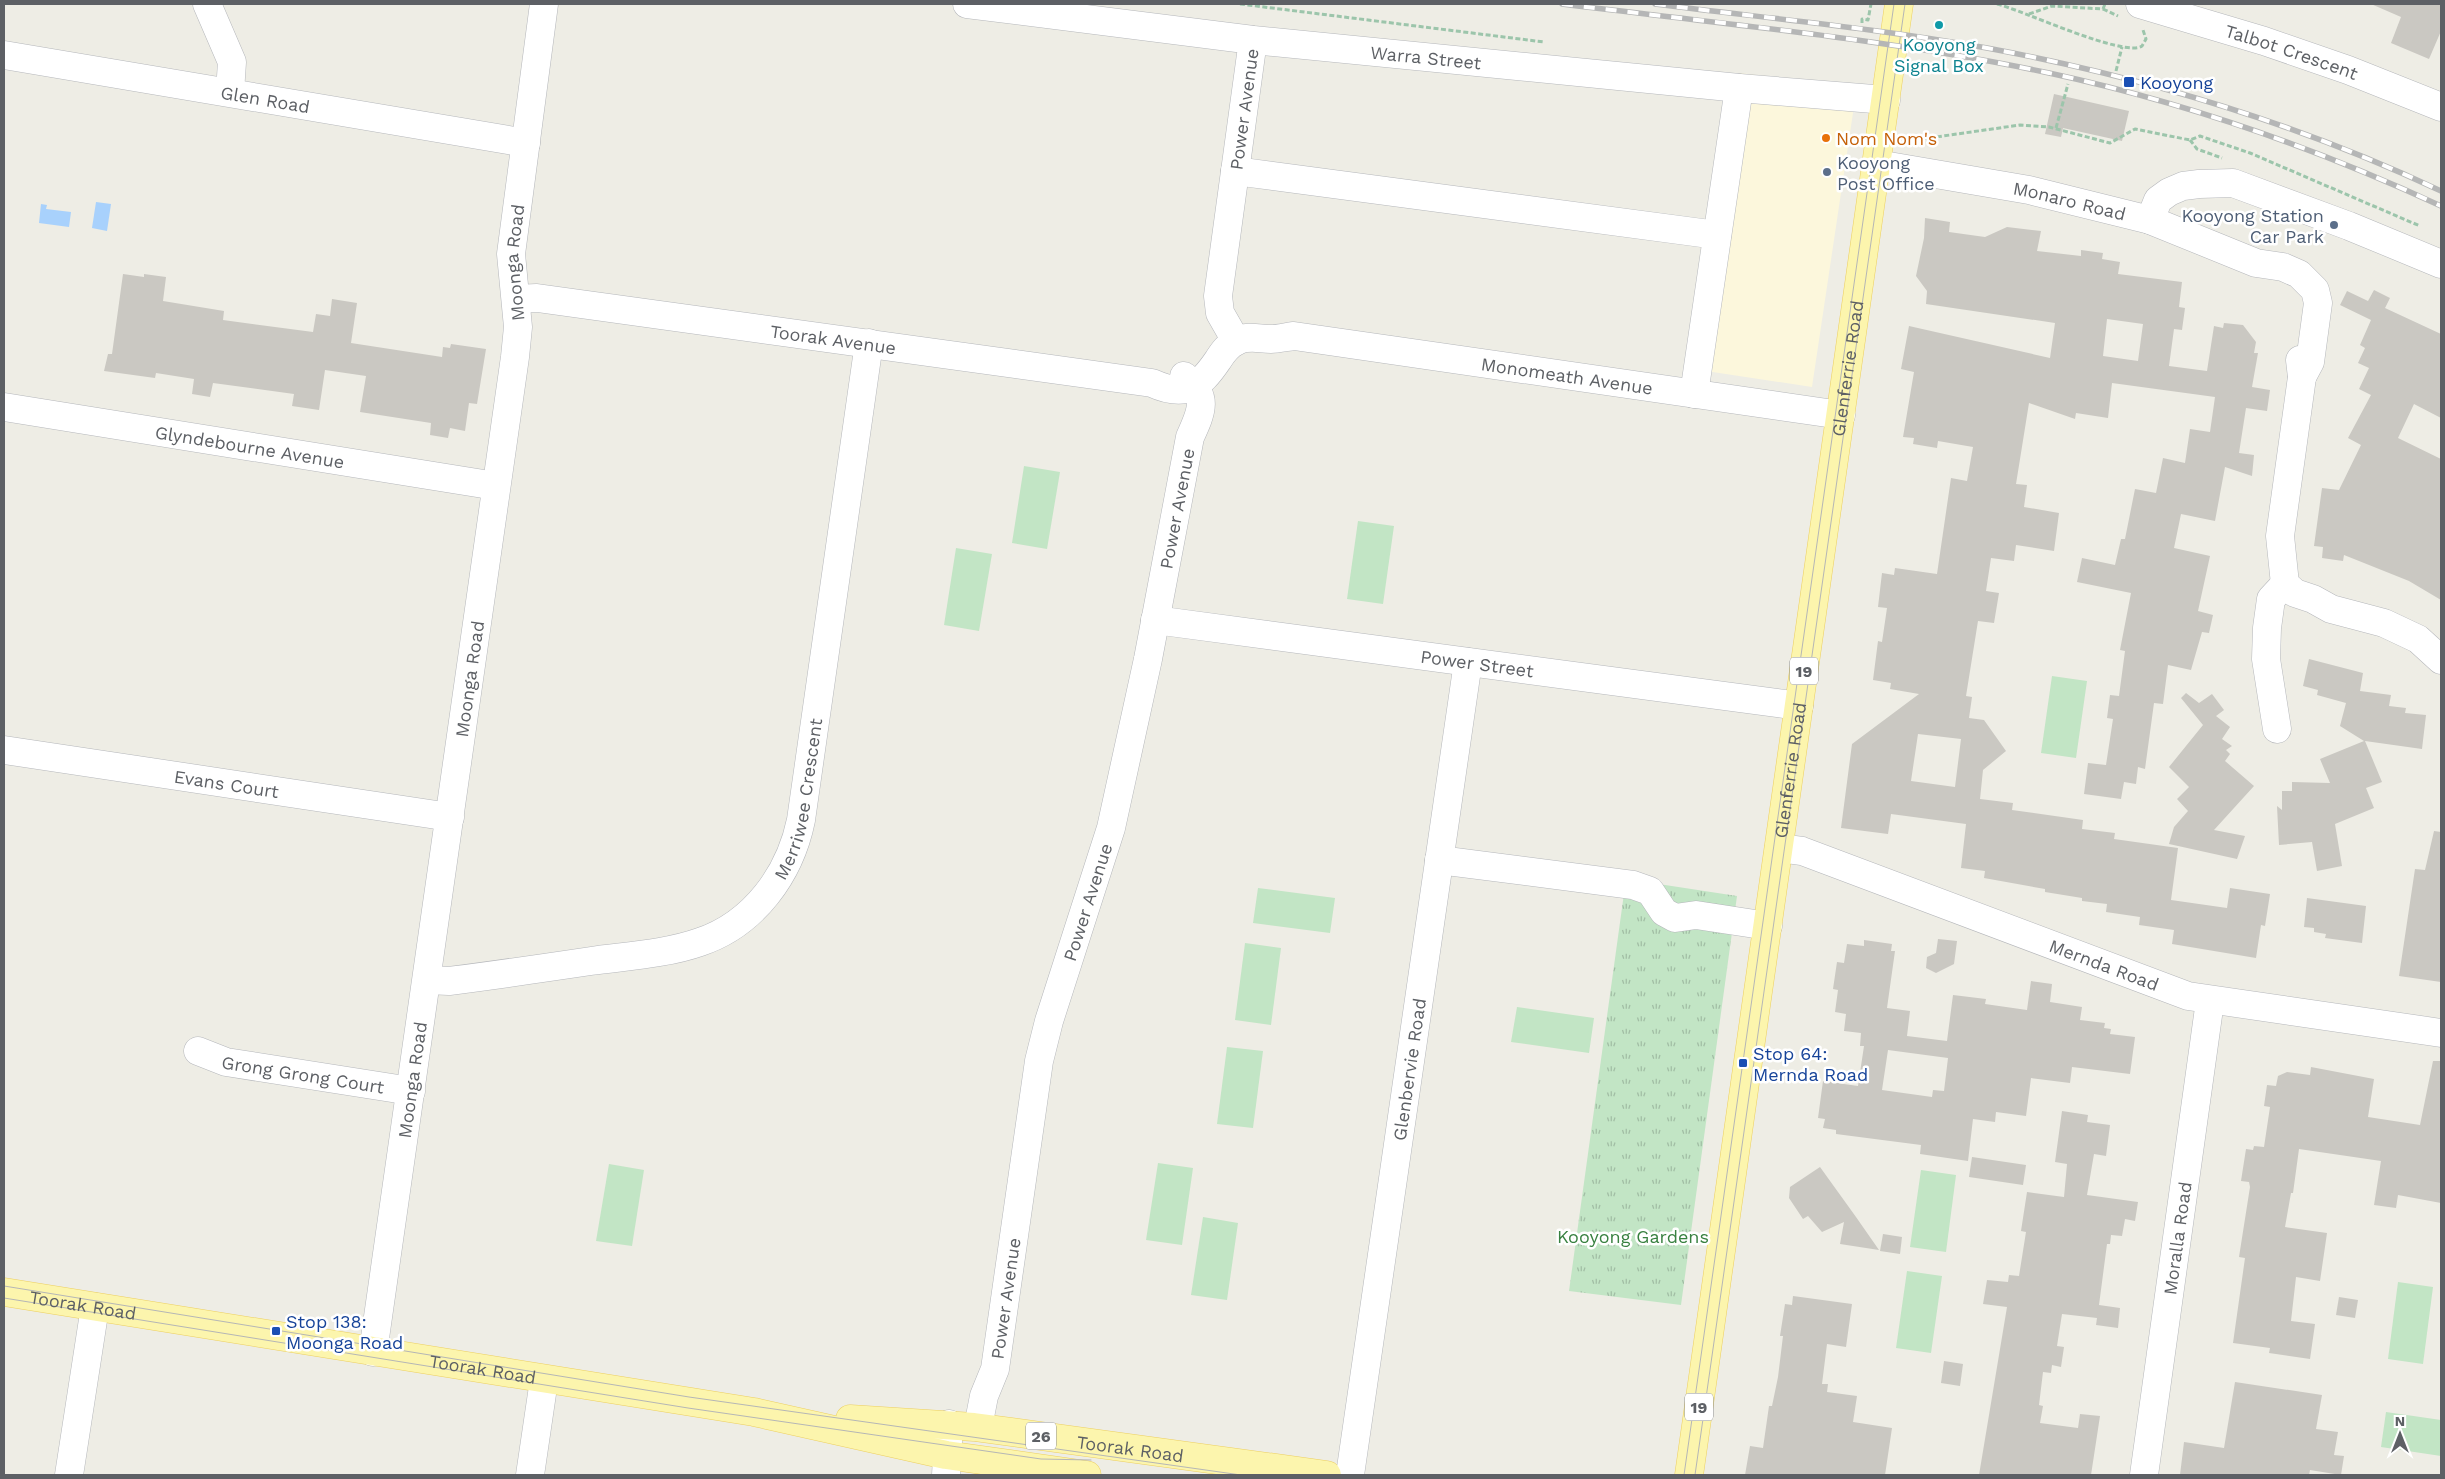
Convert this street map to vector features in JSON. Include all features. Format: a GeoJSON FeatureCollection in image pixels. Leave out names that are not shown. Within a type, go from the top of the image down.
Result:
{"type":"FeatureCollection","features":[{"type":"Feature","properties":{"kind":"main road","name":"Glenferrie Road"},"geometry":{"type":"LineString","coordinates":[[1689,1475],[1899,4]]}},
{"type":"Feature","properties":{"kind":"main road","name":"Toorak Road"},"geometry":{"type":"LineString","coordinates":[[4,1292],[544,1380],[754,1412],[974,1427],[1327,1475]]}},
{"type":"Feature","properties":{"kind":"main road","name":"Toorak Road"},"geometry":{"type":"LineString","coordinates":[[754,1412],[958,1466],[1087,1475]]}},
{"type":"Feature","properties":{"kind":"street"},"geometry":{"type":"LineString","coordinates":[[207,4],[232,62],[230,92]]}},
{"type":"Feature","properties":{"kind":"street","name":"Moonga Road"},"geometry":{"type":"LineString","coordinates":[[373,1352],[517,337],[516,299],[511,254],[544,4]]}},
{"type":"Feature","properties":{"kind":"street","name":"Warra Street"},"geometry":{"type":"LineString","coordinates":[[967,4],[1252,40],[1739,88],[1886,100]]}},
{"type":"Feature","properties":{"kind":"street","name":"Talbot Crescent"},"geometry":{"type":"LineString","coordinates":[[2136,18],[2264,41],[2348,70],[2441,107]]}},
{"type":"Feature","properties":{"kind":"street","name":"Power Avenue"},"geometry":{"type":"LineString","coordinates":[[1232,334],[1220,313],[1218,296],[1252,40]]}},
{"type":"Feature","properties":{"kind":"street","name":"Glen Road"},"geometry":{"type":"LineString","coordinates":[[4,55],[526,143]]}},
{"type":"Feature","properties":{"kind":"street"},"geometry":{"type":"LineString","coordinates":[[1694,394],[1739,88]]}},
{"type":"Feature","properties":{"kind":"street","name":"Monaro Road"},"geometry":{"type":"LineString","coordinates":[[1877,164],[2029,190],[2150,220],[2256,263],[2292,288],[2300,297],[2303,308],[2304,335],[2300,359],[2302,377],[2280,536],[2270,555],[2269,562],[2268,582],[2278,592],[2266,659],[2277,728]]}},
{"type":"Feature","properties":{"kind":"street"},"geometry":{"type":"LineString","coordinates":[[1235,171],[1717,235]]}},
{"type":"Feature","properties":{"kind":"street"},"geometry":{"type":"LineString","coordinates":[[2150,220],[2158,200],[2169,192],[2183,186],[2233,183],[2349,226],[2441,264]]}},
{"type":"Feature","properties":{"kind":"street","name":"Toorak Avenue"},"geometry":{"type":"LineString","coordinates":[[516,299],[537,298],[869,343],[1152,383],[1172,391],[1187,384]]}},
{"type":"Feature","properties":{"kind":"street"},"geometry":{"type":"LineString","coordinates":[[1187,384],[1209,373],[1226,348],[1232,334]]}},
{"type":"Feature","properties":{"kind":"street","name":"Monomeath Avenue"},"geometry":{"type":"LineString","coordinates":[[1232,334],[1246,338],[1271,339],[1294,336],[1841,416]]}},
{"type":"Feature","properties":{"kind":"street","name":"Merriwee Crescent"},"geometry":{"type":"LineString","coordinates":[[427,980],[449,982],[652,952],[700,942],[726,931],[743,918],[782,876],[798,835],[801,820],[869,343]]}},
{"type":"Feature","properties":{"kind":"street","name":"Power Avenue"},"geometry":{"type":"LineString","coordinates":[[958,1466],[995,1370],[1044,1036],[1110,828],[1155,620],[1190,437],[1198,420],[1201,404],[1187,384]]}},
{"type":"Feature","properties":{"kind":"street","name":"Glyndebourne Avenue"},"geometry":{"type":"LineString","coordinates":[[4,407],[496,486]]}},
{"type":"Feature","properties":{"kind":"street"},"geometry":{"type":"LineString","coordinates":[[2278,592],[2284,608],[2310,611],[2331,610],[2384,623],[2418,639],[2441,660]]}},
{"type":"Feature","properties":{"kind":"street","name":"Power Street"},"geometry":{"type":"LineString","coordinates":[[1155,620],[1799,706]]}},
{"type":"Feature","properties":{"kind":"street","name":"Glenbervie Road"},"geometry":{"type":"LineString","coordinates":[[1350,1475],[1468,662]]}},
{"type":"Feature","properties":{"kind":"street","name":"Evans Court"},"geometry":{"type":"LineString","coordinates":[[4,750],[450,817]]}},
{"type":"Feature","properties":{"kind":"street","name":"Mernda Road"},"geometry":{"type":"LineString","coordinates":[[1779,848],[1802,851],[2188,996],[2210,1001],[2441,1032]]}},
{"type":"Feature","properties":{"kind":"street"},"geometry":{"type":"LineString","coordinates":[[1439,860],[1633,885],[1650,891],[1664,912],[1674,918],[1696,914],[1768,926]]}},
{"type":"Feature","properties":{"kind":"street","name":"Moralla Road"},"geometry":{"type":"LineString","coordinates":[[2144,1475],[2210,1001]]}},
{"type":"Feature","properties":{"kind":"street","name":"Grong Grong Court"},"geometry":{"type":"LineString","coordinates":[[198,1051],[226,1062],[410,1091]]}},
{"type":"Feature","properties":{"kind":"street"},"geometry":{"type":"LineString","coordinates":[[69,1475],[95,1306]]}},
{"type":"Feature","properties":{"kind":"street"},"geometry":{"type":"LineString","coordinates":[[530,1475],[544,1380]]}},
{"type":"Feature","properties":{"kind":"path"},"geometry":{"type":"LineString","coordinates":[[1240,4],[1554,43]]}},
{"type":"Feature","properties":{"kind":"path"},"geometry":{"type":"LineString","coordinates":[[1862,23],[1862,20],[1868,20],[1870,4]]}},
{"type":"Feature","properties":{"kind":"path"},"geometry":{"type":"LineString","coordinates":[[1997,4],[2029,14],[2078,34],[2122,47],[2135,49],[2142,46],[2146,40],[2136,18],[2103,9],[2052,6],[2029,14]]}},
{"type":"Feature","properties":{"kind":"path"},"geometry":{"type":"LineString","coordinates":[[2103,9],[2105,4]]}},
{"type":"Feature","properties":{"kind":"path"},"geometry":{"type":"LineString","coordinates":[[2116,71],[2122,47]]}},
{"type":"Feature","properties":{"kind":"path"},"geometry":{"type":"LineString","coordinates":[[1922,139],[2002,126],[2020,125],[2056,128],[2068,84]]}},
{"type":"Feature","properties":{"kind":"shaded area"},"geometry":{"type":"Polygon","coordinates":[[[1739,73],[1857,86],[1812,387],[1693,369],[1739,73]]]}},
{"type":"Feature","properties":{"kind":"green space"},"geometry":{"type":"Polygon","coordinates":[[[1024,466],[1060,472],[1047,549],[1012,543],[1024,466]]]}},
{"type":"Feature","properties":{"kind":"green space"},"geometry":{"type":"Polygon","coordinates":[[[1358,521],[1394,526],[1383,604],[1347,599],[1358,521]]]}},
{"type":"Feature","properties":{"kind":"green space"},"geometry":{"type":"Polygon","coordinates":[[[956,548],[992,554],[979,631],[944,625],[956,548]]]}},
{"type":"Feature","properties":{"kind":"green space"},"geometry":{"type":"Polygon","coordinates":[[[2052,676],[2087,681],[2076,758],[2041,753],[2052,676]]]}},
{"type":"Feature","properties":{"kind":"green space","name":"Kooyong Gardens"},"geometry":{"type":"Polygon","coordinates":[[[1626,879],[1737,896],[1681,1305],[1569,1291],[1626,879]]]}},
{"type":"Feature","properties":{"kind":"green space"},"geometry":{"type":"Polygon","coordinates":[[[1258,888],[1335,898],[1330,933],[1253,923],[1258,888]]]}},
{"type":"Feature","properties":{"kind":"green space"},"geometry":{"type":"Polygon","coordinates":[[[1245,943],[1281,948],[1271,1025],[1235,1020],[1245,943]]]}},
{"type":"Feature","properties":{"kind":"green space"},"geometry":{"type":"Polygon","coordinates":[[[1517,1007],[1594,1018],[1589,1053],[1511,1042],[1517,1007]]]}},
{"type":"Feature","properties":{"kind":"green space"},"geometry":{"type":"Polygon","coordinates":[[[1227,1047],[1263,1051],[1253,1128],[1217,1124],[1227,1047]]]}},
{"type":"Feature","properties":{"kind":"green space"},"geometry":{"type":"Polygon","coordinates":[[[1158,1163],[1193,1168],[1182,1245],[1146,1240],[1158,1163]]]}},
{"type":"Feature","properties":{"kind":"green space"},"geometry":{"type":"Polygon","coordinates":[[[609,1164],[644,1170],[632,1246],[596,1241],[609,1164]]]}},
{"type":"Feature","properties":{"kind":"green space"},"geometry":{"type":"Polygon","coordinates":[[[1921,1170],[1956,1175],[1946,1252],[1910,1247],[1921,1170]]]}},
{"type":"Feature","properties":{"kind":"green space"},"geometry":{"type":"Polygon","coordinates":[[[1203,1217],[1238,1223],[1227,1300],[1191,1295],[1203,1217]]]}},
{"type":"Feature","properties":{"kind":"green space"},"geometry":{"type":"Polygon","coordinates":[[[1907,1271],[1942,1276],[1931,1353],[1896,1348],[1907,1271]]]}},
{"type":"Feature","properties":{"kind":"green space"},"geometry":{"type":"Polygon","coordinates":[[[2398,1282],[2433,1287],[2423,1364],[2388,1359],[2398,1282]]]}},
{"type":"Feature","properties":{"kind":"green space"},"geometry":{"type":"Polygon","coordinates":[[[2386,1412],[2441,1420],[2441,1456],[2381,1447],[2386,1412]]]}},
{"type":"Feature","properties":{"kind":"water"},"geometry":{"type":"Polygon","coordinates":[[[96,202],[111,204],[107,231],[92,228],[96,202]]]}},
{"type":"Feature","properties":{"kind":"water"},"geometry":{"type":"Polygon","coordinates":[[[41,204],[47,205],[46,209],[71,212],[69,227],[39,223],[41,204]]]}},
{"type":"Feature","properties":{"kind":"building"},"geometry":{"type":"Polygon","coordinates":[[[2371,4],[2441,4],[2441,31],[2429,59],[2391,43],[2401,17],[2371,4]]]}},
{"type":"Feature","properties":{"kind":"building"},"geometry":{"type":"Polygon","coordinates":[[[2054,94],[2129,111],[2122,141],[2063,128],[2061,137],[2045,134],[2054,94]]]}},
{"type":"Feature","properties":{"kind":"building"},"geometry":{"type":"Polygon","coordinates":[[[1925,218],[1950,222],[1949,232],[1985,237],[2007,227],[2041,231],[2037,251],[2081,256],[2081,250],[2103,253],[2102,259],[2120,262],[2118,274],[2182,282],[2179,307],[2185,308],[2182,330],[2174,329],[2169,366],[2207,371],[2214,326],[2223,328],[2224,323],[2243,325],[2256,342],[2254,353],[2258,353],[2252,387],[2270,390],[2267,411],[2246,408],[2239,453],[2254,455],[2252,476],[2225,467],[2215,521],[2181,514],[2174,548],[2210,556],[2198,611],[2213,615],[2209,633],[2202,632],[2191,670],[2168,665],[2163,704],[2154,703],[2145,769],[2138,767],[2136,784],[2124,782],[2121,799],[2084,794],[2088,763],[2106,765],[2113,719],[2107,718],[2110,695],[2119,696],[2125,651],[2120,650],[2131,593],[2077,582],[2082,558],[2115,565],[2121,539],[2125,539],[2135,489],[2156,493],[2163,458],[2185,463],[2190,429],[2210,432],[2215,397],[2112,383],[2108,418],[2076,413],[2075,419],[2029,403],[2016,484],[2027,485],[2024,507],[2059,513],[2054,551],[2016,545],[2014,561],[1991,558],[1986,591],[1999,593],[1994,623],[1978,621],[1966,696],[1972,697],[1969,718],[1984,720],[2006,751],[1983,770],[1980,799],[2013,803],[2012,810],[2083,820],[2082,829],[2115,833],[2114,839],[2178,848],[2171,900],[2227,908],[2230,888],[2270,894],[2265,926],[2261,925],[2256,958],[2172,944],[2174,930],[2139,925],[2140,917],[2106,912],[2107,904],[2082,901],[2082,898],[2045,892],[2045,889],[1984,878],[1985,871],[1961,868],[1966,824],[1891,814],[1888,834],[1841,828],[1852,744],[1919,694],[1890,689],[1891,683],[1873,680],[1878,641],[1882,642],[1887,608],[1878,607],[1882,573],[1894,575],[1895,568],[1937,574],[1951,478],[1967,481],[1973,447],[1938,441],[1937,448],[1913,444],[1914,438],[1903,437],[1914,372],[1901,369],[1909,326],[2050,358],[2055,323],[1926,304],[1927,291],[1916,276],[1924,238],[1925,218]],[[2107,319],[2103,356],[2138,361],[2143,324],[2107,319]],[[1918,734],[1911,781],[1955,787],[1961,739],[1918,734]]]}},
{"type":"Feature","properties":{"kind":"building"},"geometry":{"type":"Polygon","coordinates":[[[123,274],[144,277],[144,274],[166,277],[163,301],[224,311],[223,320],[313,332],[316,314],[330,316],[332,299],[357,303],[351,343],[442,357],[443,347],[450,348],[451,344],[486,349],[477,404],[469,403],[465,431],[450,428],[448,438],[430,435],[431,423],[360,412],[366,376],[325,370],[319,410],[292,406],[294,394],[213,383],[210,397],[192,394],[194,379],[156,373],[155,378],[104,371],[108,354],[112,354],[123,274]]]}},
{"type":"Feature","properties":{"kind":"building"},"geometry":{"type":"Polygon","coordinates":[[[2374,290],[2390,298],[2385,308],[2441,334],[2441,418],[2414,404],[2398,438],[2441,459],[2441,600],[2409,581],[2344,555],[2343,561],[2322,558],[2323,547],[2314,546],[2322,488],[2339,490],[2361,445],[2348,438],[2371,395],[2359,389],[2369,368],[2358,363],[2365,348],[2360,345],[2371,320],[2340,305],[2347,291],[2368,301],[2374,290]]]}},
{"type":"Feature","properties":{"kind":"building"},"geometry":{"type":"Polygon","coordinates":[[[2309,659],[2363,673],[2360,691],[2391,695],[2389,706],[2406,708],[2405,713],[2426,715],[2422,749],[2365,741],[2382,782],[2366,788],[2374,808],[2335,824],[2342,866],[2317,871],[2312,842],[2279,845],[2277,806],[2282,810],[2282,791],[2292,791],[2292,782],[2330,783],[2320,759],[2364,741],[2340,726],[2346,703],[2317,695],[2318,690],[2303,686],[2309,659]]]}},
{"type":"Feature","properties":{"kind":"building"},"geometry":{"type":"Polygon","coordinates":[[[2186,693],[2199,703],[2212,694],[2224,710],[2216,716],[2230,727],[2222,739],[2232,746],[2226,750],[2230,754],[2225,761],[2254,786],[2214,830],[2245,836],[2237,859],[2169,844],[2174,827],[2188,811],[2177,799],[2189,787],[2169,767],[2203,725],[2181,698],[2186,693]]]}},
{"type":"Feature","properties":{"kind":"building"},"geometry":{"type":"Polygon","coordinates":[[[2434,831],[2441,832],[2441,982],[2399,976],[2415,869],[2425,870],[2434,831]]]}},
{"type":"Feature","properties":{"kind":"building"},"geometry":{"type":"Polygon","coordinates":[[[2307,898],[2366,906],[2362,943],[2325,938],[2326,934],[2314,932],[2314,928],[2304,927],[2307,898]]]}},
{"type":"Feature","properties":{"kind":"building"},"geometry":{"type":"Polygon","coordinates":[[[1938,939],[1957,941],[1954,964],[1936,973],[1926,968],[1927,957],[1936,953],[1938,939]]]}},
{"type":"Feature","properties":{"kind":"building"},"geometry":{"type":"Polygon","coordinates":[[[1864,940],[1892,944],[1891,951],[1895,951],[1887,1008],[1910,1011],[1907,1036],[1947,1041],[1953,995],[1986,999],[1985,1004],[2027,1010],[2031,981],[2052,984],[2050,1002],[2082,1007],[2080,1020],[2105,1023],[2104,1028],[2111,1029],[2110,1034],[2135,1037],[2130,1074],[2072,1067],[2070,1083],[2031,1078],[2026,1116],[1996,1112],[1995,1122],[1973,1119],[1968,1161],[1920,1154],[1921,1145],[1836,1134],[1836,1130],[1823,1128],[1825,1119],[1818,1118],[1823,1081],[1858,1086],[1864,1046],[1860,1046],[1861,1033],[1844,1031],[1846,1014],[1835,1012],[1838,990],[1833,989],[1837,962],[1844,963],[1847,944],[1864,946],[1864,940]],[[1888,1050],[1882,1090],[1932,1097],[1933,1090],[1944,1091],[1948,1058],[1888,1050]]]}},
{"type":"Feature","properties":{"kind":"building"},"geometry":{"type":"Polygon","coordinates":[[[2433,1061],[2441,1061],[2441,1203],[2398,1195],[2396,1208],[2374,1205],[2381,1161],[2299,1149],[2293,1193],[2291,1193],[2285,1227],[2327,1233],[2320,1281],[2296,1277],[2291,1321],[2315,1324],[2310,1359],[2269,1353],[2270,1348],[2233,1343],[2245,1258],[2239,1257],[2250,1187],[2249,1182],[2241,1181],[2246,1149],[2253,1150],[2254,1146],[2264,1147],[2270,1107],[2264,1106],[2267,1085],[2276,1086],[2278,1076],[2287,1072],[2310,1075],[2311,1067],[2374,1079],[2368,1117],[2420,1125],[2433,1061]]]}},
{"type":"Feature","properties":{"kind":"building"},"geometry":{"type":"Polygon","coordinates":[[[2062,1111],[2088,1115],[2087,1122],[2110,1125],[2106,1156],[2094,1154],[2087,1195],[2138,1202],[2135,1221],[2125,1219],[2122,1236],[2111,1235],[2110,1244],[2107,1244],[2099,1305],[2120,1308],[2118,1328],[2096,1325],[2097,1318],[2062,1314],[2057,1346],[2064,1347],[2061,1367],[2052,1365],[2051,1373],[2043,1372],[2039,1405],[2043,1406],[2040,1423],[2078,1428],[2080,1414],[2100,1416],[2091,1475],[1979,1475],[2007,1307],[1983,1304],[1987,1280],[2008,1282],[2009,1275],[2019,1276],[2026,1232],[2021,1231],[2027,1192],[2064,1197],[2067,1164],[2055,1162],[2062,1111]]]}},
{"type":"Feature","properties":{"kind":"building"},"geometry":{"type":"Polygon","coordinates":[[[1972,1157],[2026,1165],[2023,1185],[1969,1177],[1972,1157]]]}},
{"type":"Feature","properties":{"kind":"building"},"geometry":{"type":"Polygon","coordinates":[[[1820,1167],[1879,1250],[1840,1244],[1844,1222],[1822,1232],[1808,1216],[1803,1219],[1789,1198],[1790,1187],[1820,1167]]]}},
{"type":"Feature","properties":{"kind":"building"},"geometry":{"type":"Polygon","coordinates":[[[1883,1234],[1902,1237],[1900,1254],[1880,1251],[1883,1234]]]}},
{"type":"Feature","properties":{"kind":"building"},"geometry":{"type":"Polygon","coordinates":[[[1793,1296],[1852,1304],[1846,1347],[1827,1344],[1822,1384],[1828,1384],[1827,1392],[1857,1396],[1853,1422],[1892,1428],[1885,1475],[1745,1475],[1750,1446],[1763,1448],[1769,1406],[1772,1406],[1778,1377],[1783,1336],[1780,1336],[1785,1304],[1792,1305],[1793,1296]]]}},
{"type":"Feature","properties":{"kind":"building"},"geometry":{"type":"Polygon","coordinates":[[[2339,1297],[2358,1300],[2355,1318],[2336,1315],[2339,1297]]]}},
{"type":"Feature","properties":{"kind":"building"},"geometry":{"type":"Polygon","coordinates":[[[1944,1361],[1963,1364],[1960,1386],[1941,1383],[1944,1361]]]}},
{"type":"Feature","properties":{"kind":"building"},"geometry":{"type":"Polygon","coordinates":[[[2235,1382],[2322,1395],[2316,1429],[2338,1432],[2334,1455],[2344,1456],[2341,1475],[2310,1470],[2309,1475],[2180,1475],[2184,1442],[2224,1448],[2235,1382]]]}},
{"type":"Feature","properties":{"kind":"tram line"},"geometry":{"type":"LineString","coordinates":[[1684,1475],[1894,4]]}},
{"type":"Feature","properties":{"kind":"tram line"},"geometry":{"type":"LineString","coordinates":[[1695,1475],[1905,4]]}},
{"type":"Feature","properties":{"kind":"tram line"},"geometry":{"type":"LineString","coordinates":[[4,1286],[689,1397],[1241,1475]]}},
{"type":"Feature","properties":{"kind":"tram line"},"geometry":{"type":"LineString","coordinates":[[4,1298],[688,1408],[1041,1459],[1091,1460]]}},
{"type":"Feature","properties":{"kind":"railway"},"geometry":{"type":"LineString","coordinates":[[1562,4],[1867,42],[1989,61],[2049,73],[2150,98],[2249,129],[2346,165],[2441,206]]}},
{"type":"Feature","properties":{"kind":"railway"},"geometry":{"type":"LineString","coordinates":[[1655,4],[1946,41],[2104,73],[2161,88],[2275,124],[2331,144],[2441,191]]}},
{"type":"Feature","properties":{"kind":"place","name":"Kooyong Signal Box"},"geometry":{"type":"Point","coordinates":[1939,25]}},
{"type":"Feature","properties":{"kind":"place","name":"Kooyong"},"geometry":{"type":"Point","coordinates":[2129,82]}},
{"type":"Feature","properties":{"kind":"place","name":"Nom Nom's"},"geometry":{"type":"Point","coordinates":[1826,138]}},
{"type":"Feature","properties":{"kind":"place","name":"Kooyong Post Office"},"geometry":{"type":"Point","coordinates":[1827,172]}},
{"type":"Feature","properties":{"kind":"place","name":"Kooyong Station Car Park"},"geometry":{"type":"Point","coordinates":[2334,225]}},
{"type":"Feature","properties":{"kind":"place","name":"Stop 64: Mernda Road"},"geometry":{"type":"Point","coordinates":[1743,1063]}},
{"type":"Feature","properties":{"kind":"place","name":"Stop 138: Moonga Road"},"geometry":{"type":"Point","coordinates":[276,1331]}}]}
